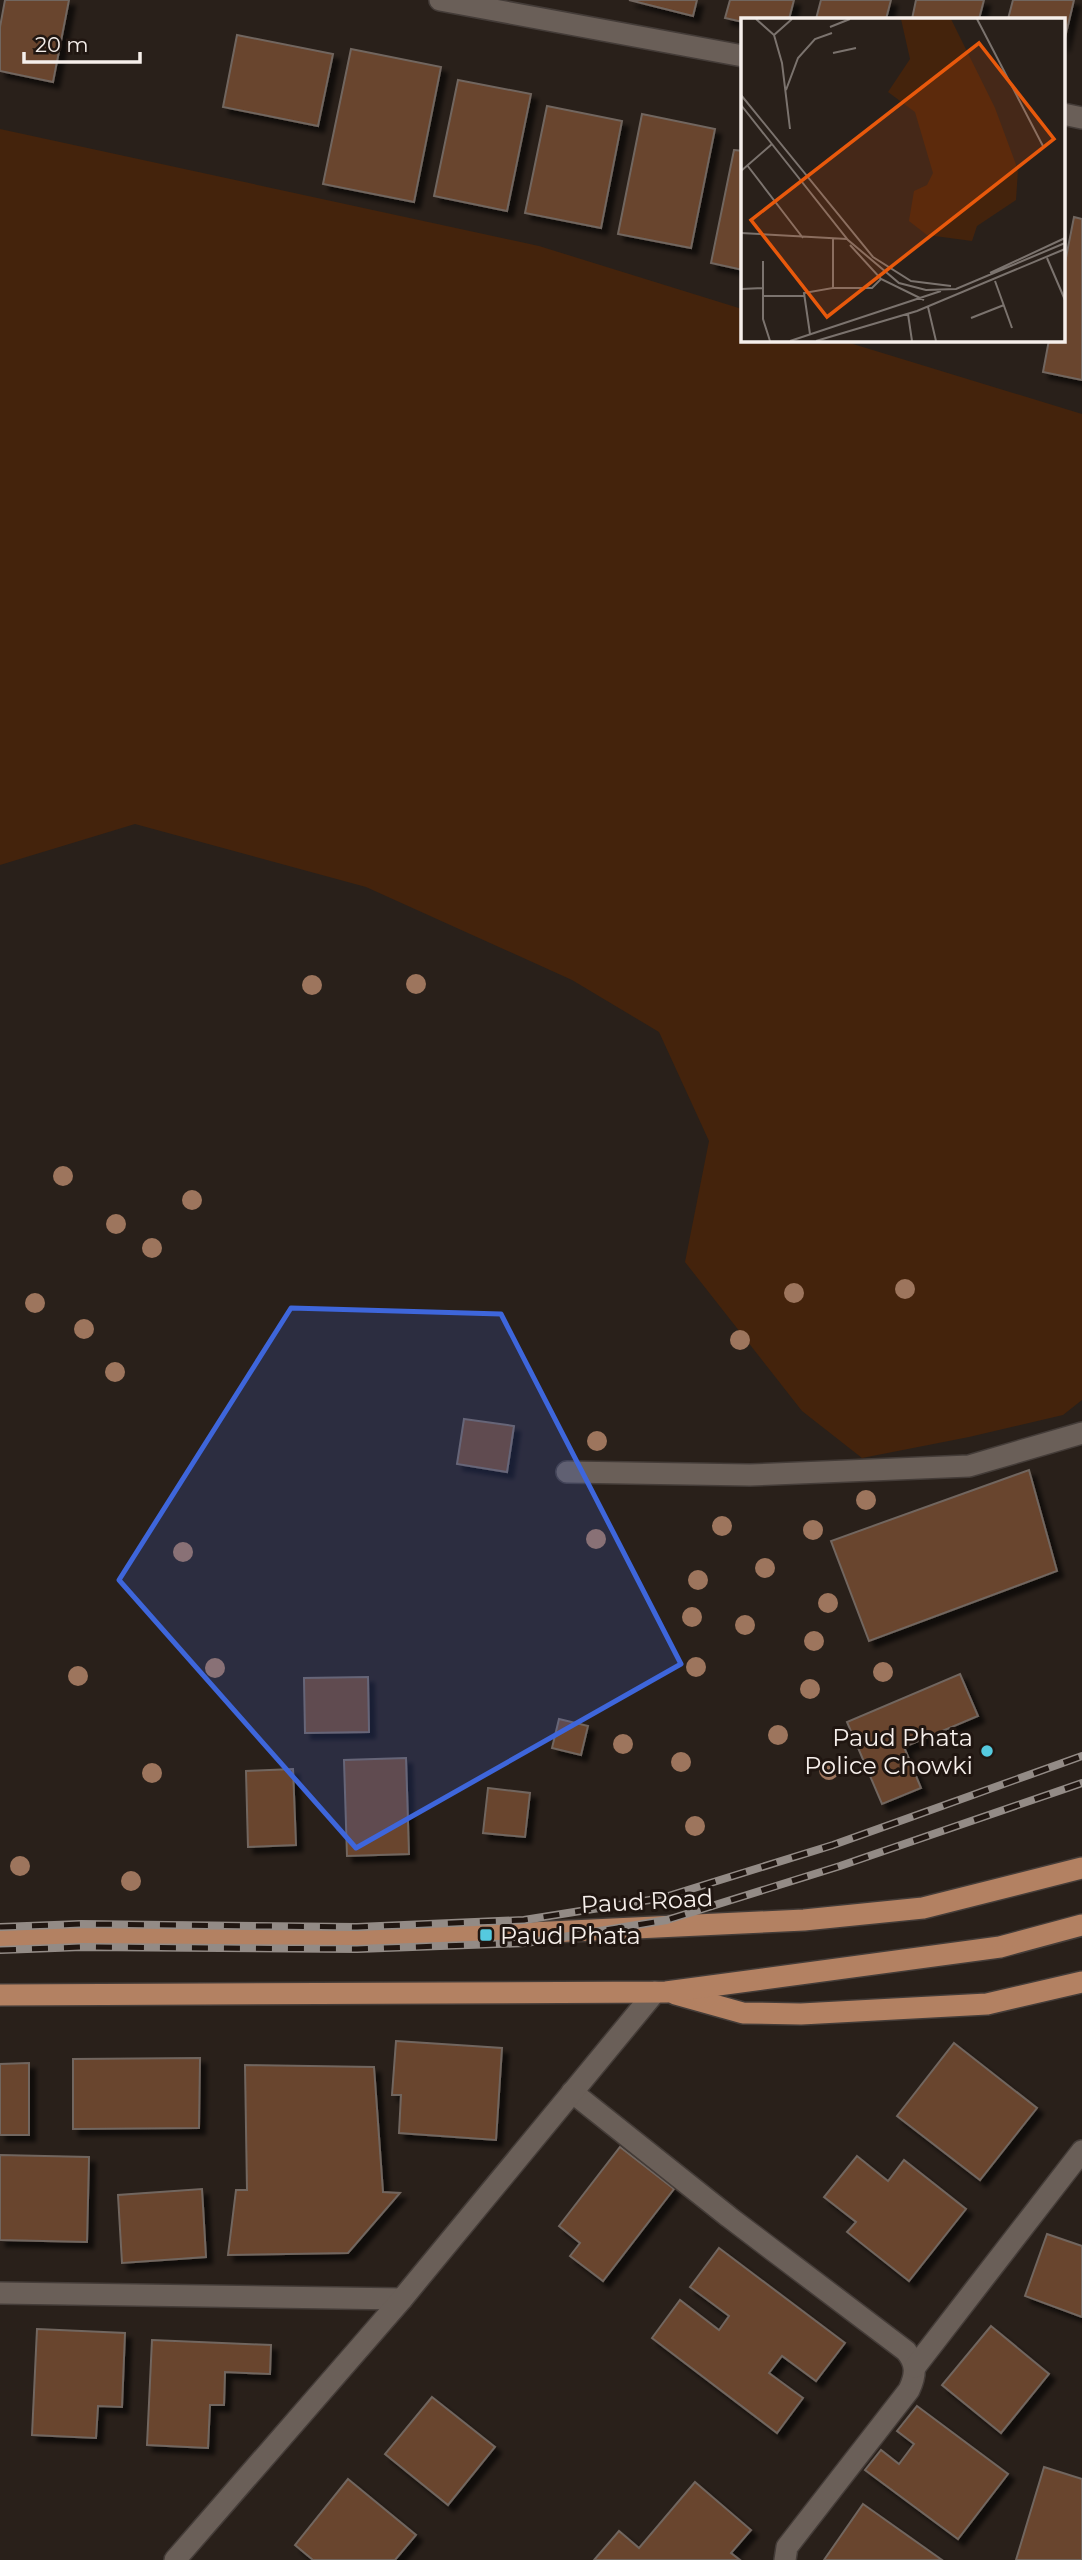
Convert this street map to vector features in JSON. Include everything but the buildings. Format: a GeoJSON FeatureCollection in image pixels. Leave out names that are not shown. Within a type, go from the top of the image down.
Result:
{"type":"FeatureCollection","features":[{"type":"Feature","properties":{"kind":"main road","name":"Paud Road"},"geometry":{"type":"LineString","coordinates":[[0,1938],[443,1937],[804,1920],[923,1908],[1082,1868]]}},
{"type":"Feature","properties":{"kind":"main road"},"geometry":{"type":"LineString","coordinates":[[0,1995],[661,1992],[1000,1947],[1082,1925]]}},
{"type":"Feature","properties":{"kind":"main road"},"geometry":{"type":"LineString","coordinates":[[661,1992],[743,2013],[801,2014],[987,2004],[1082,1982]]}},
{"type":"Feature","properties":{"kind":"street"},"geometry":{"type":"LineString","coordinates":[[440,0],[741,55]]}},
{"type":"Feature","properties":{"kind":"street"},"geometry":{"type":"LineString","coordinates":[[1064,114],[1082,118]]}},
{"type":"Feature","properties":{"kind":"street"},"geometry":{"type":"LineString","coordinates":[[567,1472],[750,1475],[969,1466],[1082,1433]]}},
{"type":"Feature","properties":{"kind":"street"},"geometry":{"type":"LineString","coordinates":[[175,2560],[402,2299],[572,2092],[661,1992]]}},
{"type":"Feature","properties":{"kind":"street"},"geometry":{"type":"LineString","coordinates":[[572,2092],[729,2217],[905,2351],[915,2367]]}},
{"type":"Feature","properties":{"kind":"street"},"geometry":{"type":"LineString","coordinates":[[785,2560],[787,2547],[909,2390],[915,2367],[1082,2151]]}},
{"type":"Feature","properties":{"kind":"street"},"geometry":{"type":"LineString","coordinates":[[0,2293],[402,2299]]}},
{"type":"Feature","properties":{"kind":"highlighted area"},"geometry":{"type":"Polygon","coordinates":[[[291,1308],[501,1314],[681,1664],[356,1848],[119,1580],[291,1308]]]}},
{"type":"Feature","properties":{"kind":"shaded area"},"geometry":{"type":"Polygon","coordinates":[[[0,129],[539,246],[741,309],[741,341],[843,341],[1082,414],[1082,1400],[1063,1415],[862,1458],[802,1411],[685,1262],[709,1141],[659,1032],[572,980],[366,887],[135,824],[0,865],[0,129]]]}},
{"type":"Feature","properties":{"kind":"railway"},"geometry":{"type":"LineString","coordinates":[[0,1927],[81,1924],[357,1927],[524,1920],[662,1898],[833,1845],[1082,1756]]}},
{"type":"Feature","properties":{"kind":"railway"},"geometry":{"type":"LineString","coordinates":[[0,1950],[82,1947],[357,1949],[526,1943],[667,1920],[840,1866],[1082,1783]]}},
{"type":"Feature","properties":{"kind":"place","name":"Paud Phata Police Chowki"},"geometry":{"type":"Point","coordinates":[987,1751]}},
{"type":"Feature","properties":{"kind":"place","name":"Paud Phata"},"geometry":{"type":"Point","coordinates":[486,1935]}}]}
